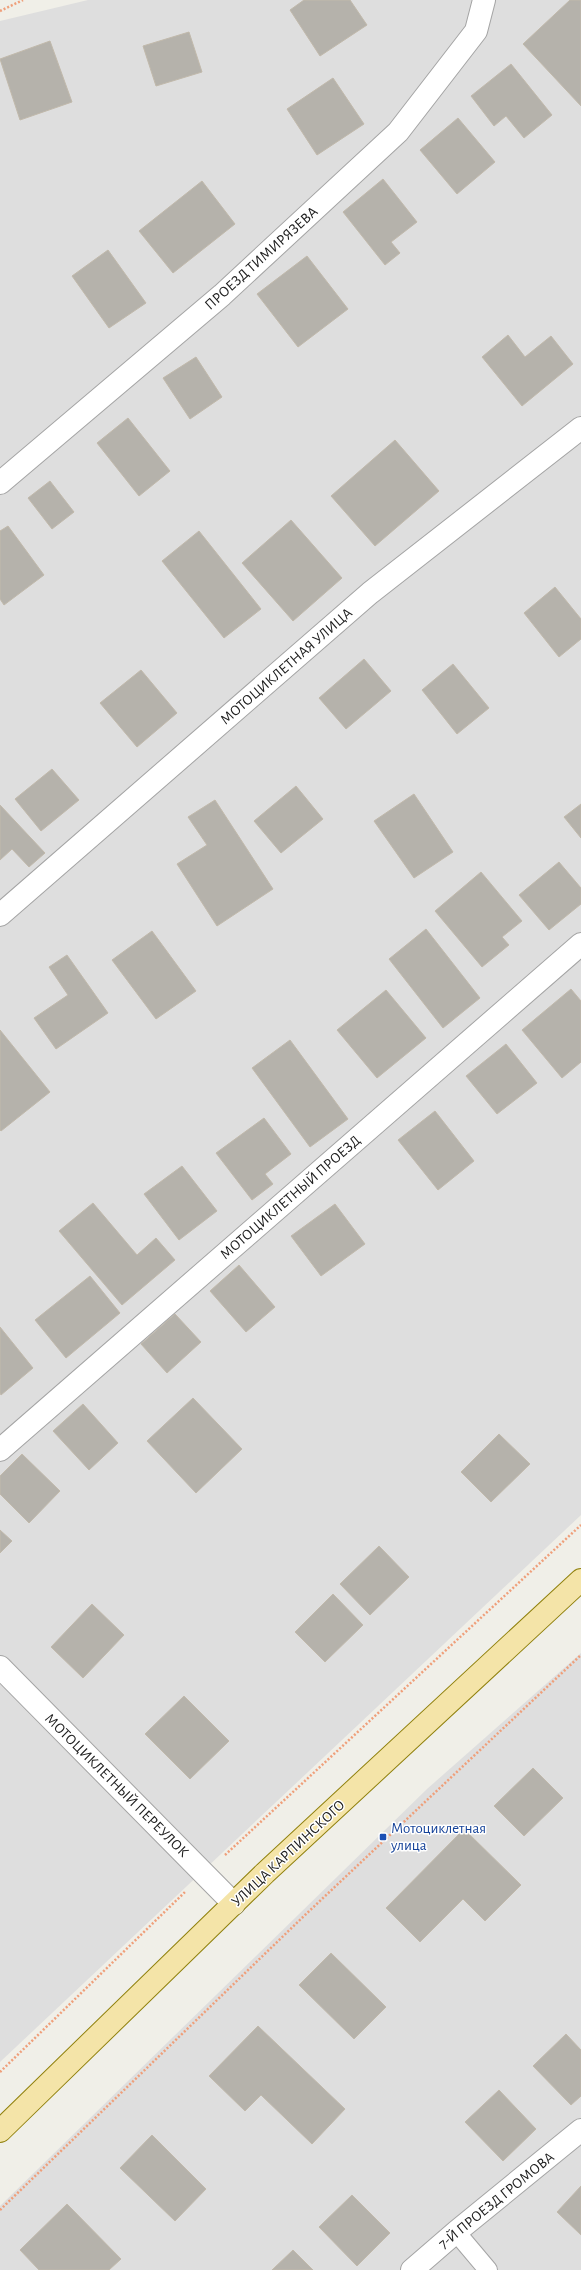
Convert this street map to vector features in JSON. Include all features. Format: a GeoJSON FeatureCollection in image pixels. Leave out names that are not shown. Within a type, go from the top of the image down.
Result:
{"type":"FeatureCollection","features":[{"type":"Feature","properties":{"kind":"main road","name":"УЛИЦА КАРПИНСКОГО"},"geometry":{"type":"LineString","coordinates":[[0,2131],[234,1904],[581,1580]]}},
{"type":"Feature","properties":{"kind":"street","name":"ПРОЕЗД ТИМИРЯЗЕВА"},"geometry":{"type":"LineString","coordinates":[[0,483],[222,295],[398,132],[476,31],[484,0]]}},
{"type":"Feature","properties":{"kind":"street","name":"МОТОЦИКЛЕТНАЯ УЛИЦА"},"geometry":{"type":"LineString","coordinates":[[0,915],[370,593],[581,428]]}},
{"type":"Feature","properties":{"kind":"street","name":"МОТОЦИКЛЕТНЫЙ ПРОЕЗД"},"geometry":{"type":"LineString","coordinates":[[0,1450],[581,944]]}},
{"type":"Feature","properties":{"kind":"street","name":"МОТОЦИКЛЕТНЫЙ ПЕРЕУЛОК"},"geometry":{"type":"LineString","coordinates":[[0,1667],[234,1904]]}},
{"type":"Feature","properties":{"kind":"street","name":"7-Й ПРОЕЗД ГРОМОВА"},"geometry":{"type":"LineString","coordinates":[[412,2270],[581,2130]]}},
{"type":"Feature","properties":{"kind":"lane"},"geometry":{"type":"LineString","coordinates":[[456,2232],[488,2270]]}},
{"type":"Feature","properties":{"kind":"path"},"geometry":{"type":"LineString","coordinates":[[0,11],[23,0]]}},
{"type":"Feature","properties":{"kind":"path"},"geometry":{"type":"LineString","coordinates":[[0,2072],[205,1873],[581,1525]]}},
{"type":"Feature","properties":{"kind":"path"},"geometry":{"type":"LineString","coordinates":[[0,2210],[305,1915],[581,1655]]}},
{"type":"Feature","properties":{"kind":"shaded area"},"geometry":{"type":"Polygon","coordinates":[[[88,0],[581,0],[581,1515],[0,2062],[0,21],[88,0]]]}},
{"type":"Feature","properties":{"kind":"shaded area"},"geometry":{"type":"Polygon","coordinates":[[[581,1653],[581,2270],[0,2270],[0,2206],[427,1789],[581,1653]]]}},
{"type":"Feature","properties":{"kind":"building"},"geometry":{"type":"Polygon","coordinates":[[[304,0],[350,0],[367,25],[320,56],[290,10],[304,0]]]}},
{"type":"Feature","properties":{"kind":"building"},"geometry":{"type":"Polygon","coordinates":[[[570,0],[581,0],[581,106],[523,44],[570,0]]]}},
{"type":"Feature","properties":{"kind":"building"},"geometry":{"type":"Polygon","coordinates":[[[189,32],[202,72],[156,86],[143,46],[189,32]]]}},
{"type":"Feature","properties":{"kind":"building"},"geometry":{"type":"Polygon","coordinates":[[[50,41],[72,102],[20,120],[0,59],[50,41]]]}},
{"type":"Feature","properties":{"kind":"building"},"geometry":{"type":"Polygon","coordinates":[[[511,64],[552,115],[524,138],[506,116],[494,126],[471,96],[511,64]]]}},
{"type":"Feature","properties":{"kind":"building"},"geometry":{"type":"Polygon","coordinates":[[[333,78],[364,124],[317,155],[287,109],[333,78]]]}},
{"type":"Feature","properties":{"kind":"building"},"geometry":{"type":"Polygon","coordinates":[[[458,118],[495,162],[457,194],[420,150],[458,118]]]}},
{"type":"Feature","properties":{"kind":"building"},"geometry":{"type":"Polygon","coordinates":[[[383,179],[417,222],[391,242],[400,253],[385,265],[343,212],[383,179]]]}},
{"type":"Feature","properties":{"kind":"building"},"geometry":{"type":"Polygon","coordinates":[[[202,181],[235,224],[173,273],[139,231],[202,181]]]}},
{"type":"Feature","properties":{"kind":"building"},"geometry":{"type":"Polygon","coordinates":[[[108,250],[146,303],[109,328],[72,276],[108,250]]]}},
{"type":"Feature","properties":{"kind":"building"},"geometry":{"type":"Polygon","coordinates":[[[307,256],[348,309],[298,347],[257,294],[307,256]]]}},
{"type":"Feature","properties":{"kind":"building"},"geometry":{"type":"Polygon","coordinates":[[[508,335],[525,357],[551,336],[573,364],[522,406],[482,357],[508,335]]]}},
{"type":"Feature","properties":{"kind":"building"},"geometry":{"type":"Polygon","coordinates":[[[196,357],[222,397],[190,419],[163,378],[196,357]]]}},
{"type":"Feature","properties":{"kind":"building"},"geometry":{"type":"Polygon","coordinates":[[[128,418],[170,471],[139,496],[97,443],[128,418]]]}},
{"type":"Feature","properties":{"kind":"building"},"geometry":{"type":"Polygon","coordinates":[[[395,440],[439,491],[375,546],[331,496],[395,440]]]}},
{"type":"Feature","properties":{"kind":"building"},"geometry":{"type":"Polygon","coordinates":[[[50,481],[74,512],[52,529],[28,498],[50,481]]]}},
{"type":"Feature","properties":{"kind":"building"},"geometry":{"type":"Polygon","coordinates":[[[291,520],[342,578],[293,621],[242,563],[291,520]]]}},
{"type":"Feature","properties":{"kind":"building"},"geometry":{"type":"Polygon","coordinates":[[[8,526],[44,575],[4,605],[0,599],[0,531],[8,526]]]}},
{"type":"Feature","properties":{"kind":"building"},"geometry":{"type":"Polygon","coordinates":[[[199,531],[261,609],[224,638],[162,561],[199,531]]]}},
{"type":"Feature","properties":{"kind":"building"},"geometry":{"type":"Polygon","coordinates":[[[555,587],[581,619],[581,639],[559,657],[524,613],[555,587]]]}},
{"type":"Feature","properties":{"kind":"building"},"geometry":{"type":"Polygon","coordinates":[[[364,659],[391,691],[346,729],[319,698],[364,659]]]}},
{"type":"Feature","properties":{"kind":"building"},"geometry":{"type":"Polygon","coordinates":[[[453,664],[489,708],[457,734],[422,690],[453,664]]]}},
{"type":"Feature","properties":{"kind":"building"},"geometry":{"type":"Polygon","coordinates":[[[141,670],[177,713],[137,747],[100,703],[141,670]]]}},
{"type":"Feature","properties":{"kind":"building"},"geometry":{"type":"Polygon","coordinates":[[[52,769],[79,800],[41,831],[15,799],[52,769]]]}},
{"type":"Feature","properties":{"kind":"building"},"geometry":{"type":"Polygon","coordinates":[[[296,786],[323,819],[281,853],[254,821],[296,786]]]}},
{"type":"Feature","properties":{"kind":"building"},"geometry":{"type":"Polygon","coordinates":[[[414,794],[453,852],[414,878],[374,821],[414,794]]]}},
{"type":"Feature","properties":{"kind":"building"},"geometry":{"type":"Polygon","coordinates":[[[215,800],[273,889],[217,926],[177,864],[207,845],[188,817],[215,800]]]}},
{"type":"Feature","properties":{"kind":"building"},"geometry":{"type":"Polygon","coordinates":[[[581,804],[581,838],[564,817],[581,804]]]}},
{"type":"Feature","properties":{"kind":"building"},"geometry":{"type":"Polygon","coordinates":[[[0,805],[45,853],[29,867],[12,849],[0,860],[0,805]]]}},
{"type":"Feature","properties":{"kind":"building"},"geometry":{"type":"Polygon","coordinates":[[[559,862],[581,888],[581,904],[549,930],[519,895],[559,862]]]}},
{"type":"Feature","properties":{"kind":"building"},"geometry":{"type":"Polygon","coordinates":[[[481,872],[522,921],[502,937],[509,945],[482,967],[435,911],[481,872]]]}},
{"type":"Feature","properties":{"kind":"building"},"geometry":{"type":"Polygon","coordinates":[[[426,929],[480,998],[443,1028],[389,959],[426,929]]]}},
{"type":"Feature","properties":{"kind":"building"},"geometry":{"type":"Polygon","coordinates":[[[152,931],[196,991],[156,1019],[112,960],[152,931]]]}},
{"type":"Feature","properties":{"kind":"building"},"geometry":{"type":"Polygon","coordinates":[[[67,955],[108,1013],[56,1049],[34,1018],[68,995],[49,967],[67,955]]]}},
{"type":"Feature","properties":{"kind":"building"},"geometry":{"type":"Polygon","coordinates":[[[571,989],[581,1001],[581,1062],[562,1078],[522,1030],[571,989]]]}},
{"type":"Feature","properties":{"kind":"building"},"geometry":{"type":"Polygon","coordinates":[[[386,990],[426,1038],[377,1078],[337,1030],[386,990]]]}},
{"type":"Feature","properties":{"kind":"building"},"geometry":{"type":"Polygon","coordinates":[[[0,1030],[50,1092],[1,1131],[0,1130],[0,1030]]]}},
{"type":"Feature","properties":{"kind":"building"},"geometry":{"type":"Polygon","coordinates":[[[290,1040],[348,1119],[310,1147],[252,1068],[290,1040]]]}},
{"type":"Feature","properties":{"kind":"building"},"geometry":{"type":"Polygon","coordinates":[[[506,1044],[537,1083],[497,1114],[466,1076],[506,1044]]]}},
{"type":"Feature","properties":{"kind":"building"},"geometry":{"type":"Polygon","coordinates":[[[435,1111],[474,1161],[438,1190],[398,1140],[435,1111]]]}},
{"type":"Feature","properties":{"kind":"building"},"geometry":{"type":"Polygon","coordinates":[[[264,1118],[291,1154],[265,1174],[273,1184],[252,1200],[216,1153],[264,1118]]]}},
{"type":"Feature","properties":{"kind":"building"},"geometry":{"type":"Polygon","coordinates":[[[182,1166],[217,1211],[179,1240],[144,1194],[182,1166]]]}},
{"type":"Feature","properties":{"kind":"building"},"geometry":{"type":"Polygon","coordinates":[[[93,1203],[137,1255],[156,1238],[175,1260],[122,1305],[59,1231],[93,1203]]]}},
{"type":"Feature","properties":{"kind":"building"},"geometry":{"type":"Polygon","coordinates":[[[335,1204],[365,1244],[321,1276],[291,1236],[335,1204]]]}},
{"type":"Feature","properties":{"kind":"building"},"geometry":{"type":"Polygon","coordinates":[[[239,1265],[275,1307],[246,1332],[210,1291],[239,1265]]]}},
{"type":"Feature","properties":{"kind":"building"},"geometry":{"type":"Polygon","coordinates":[[[90,1276],[120,1313],[66,1358],[35,1320],[90,1276]]]}},
{"type":"Feature","properties":{"kind":"building"},"geometry":{"type":"Polygon","coordinates":[[[175,1314],[201,1342],[167,1373],[141,1344],[175,1314]]]}},
{"type":"Feature","properties":{"kind":"building"},"geometry":{"type":"Polygon","coordinates":[[[0,1327],[33,1368],[1,1395],[0,1393],[0,1327]]]}},
{"type":"Feature","properties":{"kind":"building"},"geometry":{"type":"Polygon","coordinates":[[[193,1398],[242,1449],[196,1493],[147,1441],[193,1398]]]}},
{"type":"Feature","properties":{"kind":"building"},"geometry":{"type":"Polygon","coordinates":[[[83,1404],[118,1443],[89,1470],[53,1431],[83,1404]]]}},
{"type":"Feature","properties":{"kind":"building"},"geometry":{"type":"Polygon","coordinates":[[[499,1434],[530,1464],[491,1502],[461,1472],[499,1434]]]}},
{"type":"Feature","properties":{"kind":"building"},"geometry":{"type":"Polygon","coordinates":[[[22,1454],[60,1491],[29,1523],[0,1494],[0,1476],[22,1454]]]}},
{"type":"Feature","properties":{"kind":"building"},"geometry":{"type":"Polygon","coordinates":[[[0,1530],[12,1541],[0,1553],[0,1530]]]}},
{"type":"Feature","properties":{"kind":"building"},"geometry":{"type":"Polygon","coordinates":[[[379,1546],[409,1577],[370,1615],[340,1584],[379,1546]]]}},
{"type":"Feature","properties":{"kind":"building"},"geometry":{"type":"Polygon","coordinates":[[[333,1594],[363,1625],[325,1662],[295,1632],[333,1594]]]}},
{"type":"Feature","properties":{"kind":"building"},"geometry":{"type":"Polygon","coordinates":[[[92,1604],[124,1635],[83,1678],[51,1647],[92,1604]]]}},
{"type":"Feature","properties":{"kind":"building"},"geometry":{"type":"Polygon","coordinates":[[[184,1696],[229,1741],[190,1779],[145,1734],[184,1696]]]}},
{"type":"Feature","properties":{"kind":"building"},"geometry":{"type":"Polygon","coordinates":[[[533,1768],[563,1798],[524,1836],[494,1806],[533,1768]]]}},
{"type":"Feature","properties":{"kind":"building"},"geometry":{"type":"Polygon","coordinates":[[[464,1829],[521,1885],[485,1921],[463,1899],[420,1942],[386,1908],[464,1829]]]}},
{"type":"Feature","properties":{"kind":"building"},"geometry":{"type":"Polygon","coordinates":[[[331,1953],[386,2007],[354,2039],[299,1985],[331,1953]]]}},
{"type":"Feature","properties":{"kind":"building"},"geometry":{"type":"Polygon","coordinates":[[[258,2026],[345,2109],[312,2144],[261,2095],[245,2111],[209,2076],[258,2026]]]}},
{"type":"Feature","properties":{"kind":"building"},"geometry":{"type":"Polygon","coordinates":[[[566,2034],[581,2050],[581,2096],[571,2105],[533,2066],[566,2034]]]}},
{"type":"Feature","properties":{"kind":"building"},"geometry":{"type":"Polygon","coordinates":[[[499,2090],[536,2129],[503,2161],[465,2122],[499,2090]]]}},
{"type":"Feature","properties":{"kind":"building"},"geometry":{"type":"Polygon","coordinates":[[[152,2135],[206,2189],[175,2221],[120,2168],[152,2135]]]}},
{"type":"Feature","properties":{"kind":"building"},"geometry":{"type":"Polygon","coordinates":[[[581,2186],[581,2235],[557,2212],[581,2186]]]}},
{"type":"Feature","properties":{"kind":"building"},"geometry":{"type":"Polygon","coordinates":[[[352,2195],[390,2233],[357,2266],[319,2227],[352,2195]]]}},
{"type":"Feature","properties":{"kind":"building"},"geometry":{"type":"Polygon","coordinates":[[[67,2204],[121,2259],[109,2270],[39,2270],[20,2250],[67,2204]]]}},
{"type":"Feature","properties":{"kind":"building"},"geometry":{"type":"Polygon","coordinates":[[[293,2250],[313,2270],[272,2270],[293,2250]]]}},
{"type":"Feature","properties":{"kind":"place","name":"Мотоциклетная улица"},"geometry":{"type":"Point","coordinates":[383,1837]}}]}
